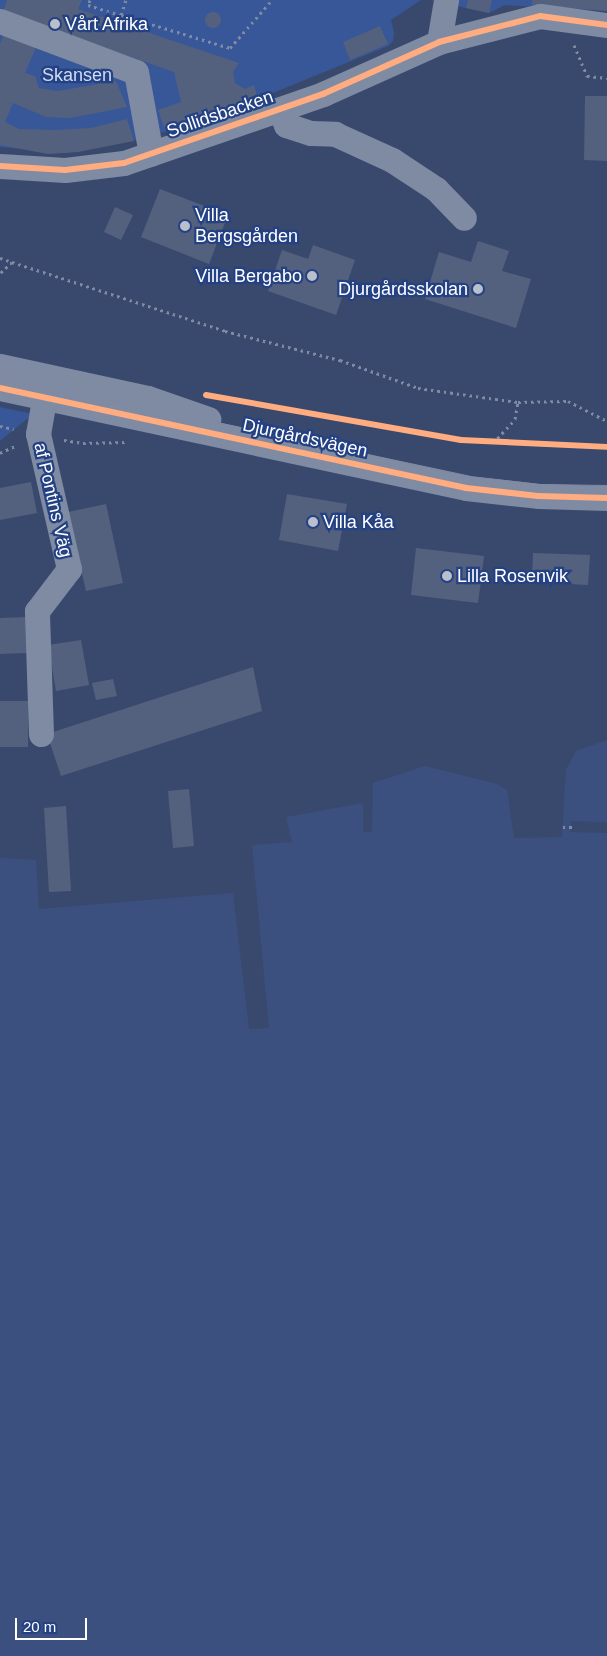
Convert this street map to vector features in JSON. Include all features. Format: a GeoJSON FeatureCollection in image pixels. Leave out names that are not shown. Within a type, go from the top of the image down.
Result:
{"type":"FeatureCollection","features":[{"type":"Feature","properties":{"kind":"street"},"geometry":{"type":"LineString","coordinates":[[439,42],[446,0]]}},
{"type":"Feature","properties":{"kind":"street","name":"Sollidsbacken"},"geometry":{"type":"LineString","coordinates":[[0,166],[65,170],[124,163],[280,110],[358,79],[439,42],[540,16],[607,25]]}},
{"type":"Feature","properties":{"kind":"street"},"geometry":{"type":"LineString","coordinates":[[0,21],[136,72],[152,154]]}},
{"type":"Feature","properties":{"kind":"street"},"geometry":{"type":"LineString","coordinates":[[280,110],[286,125],[311,132],[334,134],[392,160],[436,189],[464,218]]}},
{"type":"Feature","properties":{"kind":"street","name":"Djurgårdsvägen"},"geometry":{"type":"LineString","coordinates":[[0,366],[46,387]]}},
{"type":"Feature","properties":{"kind":"street","name":"Djurgårdsvägen"},"geometry":{"type":"LineString","coordinates":[[0,376],[466,488],[538,496],[607,498]]}},
{"type":"Feature","properties":{"kind":"street","name":"Djurgårdsvägen"},"geometry":{"type":"LineString","coordinates":[[0,388],[46,387],[148,398],[220,424],[469,476],[540,484],[607,485]]}},
{"type":"Feature","properties":{"kind":"street","name":"af Pontins Väg"},"geometry":{"type":"LineString","coordinates":[[41,734],[37,611],[68,569],[38,434],[46,387]]}},
{"type":"Feature","properties":{"kind":"path"},"geometry":{"type":"LineString","coordinates":[[90,0],[88,5],[230,48],[272,0]]}},
{"type":"Feature","properties":{"kind":"path"},"geometry":{"type":"LineString","coordinates":[[121,15],[126,0]]}},
{"type":"Feature","properties":{"kind":"path"},"geometry":{"type":"LineString","coordinates":[[563,19],[587,76],[607,78]]}},
{"type":"Feature","properties":{"kind":"path"},"geometry":{"type":"LineString","coordinates":[[0,258],[225,331],[340,360],[418,388],[518,402],[568,401],[607,420]]}},
{"type":"Feature","properties":{"kind":"path"},"geometry":{"type":"LineString","coordinates":[[0,273],[12,262]]}},
{"type":"Feature","properties":{"kind":"path"},"geometry":{"type":"LineString","coordinates":[[216,396],[493,442],[607,447]]}},
{"type":"Feature","properties":{"kind":"path"},"geometry":{"type":"LineString","coordinates":[[493,442],[515,419],[518,402]]}},
{"type":"Feature","properties":{"kind":"path"},"geometry":{"type":"LineString","coordinates":[[0,426],[83,443],[131,442]]}},
{"type":"Feature","properties":{"kind":"path"},"geometry":{"type":"LineString","coordinates":[[562,827],[573,827]]}},
{"type":"Feature","properties":{"kind":"green space","name":"Skansen"},"geometry":{"type":"Polygon","coordinates":[[[0,0],[421,0],[391,20],[394,33],[393,41],[388,46],[258,99],[146,138],[67,153],[0,147],[0,0]]]}},
{"type":"Feature","properties":{"kind":"green space"},"geometry":{"type":"Polygon","coordinates":[[[430,0],[607,0],[607,11],[505,5],[489,13],[430,0]]]}},
{"type":"Feature","properties":{"kind":"green space"},"geometry":{"type":"Polygon","coordinates":[[[0,407],[33,414],[0,441],[0,407]]]}},
{"type":"Feature","properties":{"kind":"shaded area"},"geometry":{"type":"Polygon","coordinates":[[[607,740],[607,1656],[0,1656],[0,858],[36,860],[39,909],[233,893],[249,1029],[269,1028],[252,845],[292,842],[286,817],[363,803],[363,832],[372,832],[373,783],[425,766],[497,784],[507,790],[514,838],[562,837],[566,770],[576,751],[607,740]]]}},
{"type":"Feature","properties":{"kind":"pier"},"geometry":{"type":"Polygon","coordinates":[[[571,821],[607,822],[607,833],[571,832],[571,821]]]}},
{"type":"Feature","properties":{"kind":"building"},"geometry":{"type":"Polygon","coordinates":[[[7,0],[82,0],[78,9],[239,63],[233,72],[235,83],[245,89],[254,85],[258,99],[165,130],[158,110],[181,102],[174,72],[3,12],[7,0]]]}},
{"type":"Feature","properties":{"kind":"building"},"geometry":{"type":"Polygon","coordinates":[[[468,0],[492,0],[489,13],[466,8],[468,0]]]}},
{"type":"Feature","properties":{"kind":"building"},"geometry":{"type":"Polygon","coordinates":[[[532,0],[607,0],[607,11],[532,5],[532,0]]]}},
{"type":"Feature","properties":{"kind":"building"},"geometry":{"type":"Polygon","coordinates":[[[213,12],[219,14],[221,20],[219,26],[213,28],[207,26],[205,20],[207,14],[213,12]]]}},
{"type":"Feature","properties":{"kind":"building"},"geometry":{"type":"Polygon","coordinates":[[[380,26],[388,44],[350,60],[343,42],[380,26]]]}},
{"type":"Feature","properties":{"kind":"building"},"geometry":{"type":"Polygon","coordinates":[[[4,34],[36,47],[25,73],[35,76],[39,88],[58,91],[116,81],[127,107],[70,118],[46,117],[13,103],[5,122],[19,129],[55,130],[91,128],[127,119],[134,141],[78,152],[48,154],[0,145],[0,44],[4,34]]]}},
{"type":"Feature","properties":{"kind":"building"},"geometry":{"type":"Polygon","coordinates":[[[585,96],[607,96],[607,161],[584,160],[585,96]]]}},
{"type":"Feature","properties":{"kind":"building","name":"Villa Bergsgården"},"geometry":{"type":"Polygon","coordinates":[[[160,189],[228,215],[209,264],[141,237],[160,189]]]}},
{"type":"Feature","properties":{"kind":"building"},"geometry":{"type":"Polygon","coordinates":[[[115,207],[133,215],[121,240],[104,232],[115,207]]]}},
{"type":"Feature","properties":{"kind":"building","name":"Djurgårdsskolan"},"geometry":{"type":"Polygon","coordinates":[[[478,241],[509,251],[502,271],[531,279],[516,328],[425,299],[439,252],[471,262],[478,241]]]}},
{"type":"Feature","properties":{"kind":"building","name":"Villa Bergabo"},"geometry":{"type":"Polygon","coordinates":[[[313,245],[355,260],[336,315],[268,291],[282,250],[308,259],[313,245]]]}},
{"type":"Feature","properties":{"kind":"building"},"geometry":{"type":"Polygon","coordinates":[[[31,482],[37,513],[0,520],[0,488],[31,482]]]}},
{"type":"Feature","properties":{"kind":"building","name":"Villa Kåa"},"geometry":{"type":"Polygon","coordinates":[[[287,494],[347,504],[338,551],[279,540],[287,494]]]}},
{"type":"Feature","properties":{"kind":"building"},"geometry":{"type":"Polygon","coordinates":[[[106,504],[123,583],[86,591],[68,512],[106,504]]]}},
{"type":"Feature","properties":{"kind":"building","name":"Lilla Rosenvik"},"geometry":{"type":"Polygon","coordinates":[[[416,548],[484,556],[478,603],[411,595],[416,548]]]}},
{"type":"Feature","properties":{"kind":"building"},"geometry":{"type":"Polygon","coordinates":[[[533,553],[590,555],[588,585],[532,582],[533,553]]]}},
{"type":"Feature","properties":{"kind":"building"},"geometry":{"type":"Polygon","coordinates":[[[27,617],[28,653],[0,654],[0,618],[27,617]]]}},
{"type":"Feature","properties":{"kind":"building"},"geometry":{"type":"Polygon","coordinates":[[[81,640],[89,685],[56,691],[48,645],[81,640]]]}},
{"type":"Feature","properties":{"kind":"building"},"geometry":{"type":"Polygon","coordinates":[[[253,667],[262,711],[61,776],[47,734],[253,667]]]}},
{"type":"Feature","properties":{"kind":"building"},"geometry":{"type":"Polygon","coordinates":[[[113,679],[117,696],[96,700],[92,683],[113,679]]]}},
{"type":"Feature","properties":{"kind":"building"},"geometry":{"type":"Polygon","coordinates":[[[0,701],[28,701],[28,747],[0,747],[0,701]]]}},
{"type":"Feature","properties":{"kind":"building"},"geometry":{"type":"Polygon","coordinates":[[[189,789],[194,846],[173,848],[168,791],[189,789]]]}},
{"type":"Feature","properties":{"kind":"building"},"geometry":{"type":"Polygon","coordinates":[[[66,806],[71,891],[49,892],[44,808],[66,806]]]}},
{"type":"Feature","properties":{"kind":"tram line"},"geometry":{"type":"LineString","coordinates":[[0,376],[469,476],[540,484],[607,485]]}},
{"type":"Feature","properties":{"kind":"tram line"},"geometry":{"type":"LineString","coordinates":[[0,388],[466,488],[538,496],[607,498]]}},
{"type":"Feature","properties":{"kind":"cycle path"},"geometry":{"type":"LineString","coordinates":[[0,166],[65,170],[124,163],[323,94],[439,42],[540,16],[607,25]]}},
{"type":"Feature","properties":{"kind":"cycle path"},"geometry":{"type":"LineString","coordinates":[[0,388],[466,488],[538,496],[607,498]]}},
{"type":"Feature","properties":{"kind":"cycle path"},"geometry":{"type":"LineString","coordinates":[[206,395],[461,440],[607,447]]}},
{"type":"Feature","properties":{"kind":"place","name":"Vårt Afrika"},"geometry":{"type":"Point","coordinates":[55,24]}},
{"type":"Feature","properties":{"kind":"place","name":"Villa Bergsgården"},"geometry":{"type":"Point","coordinates":[185,226]}},
{"type":"Feature","properties":{"kind":"place","name":"Villa Bergabo"},"geometry":{"type":"Point","coordinates":[312,276]}},
{"type":"Feature","properties":{"kind":"place","name":"Djurgårdsskolan"},"geometry":{"type":"Point","coordinates":[478,289]}},
{"type":"Feature","properties":{"kind":"place","name":"Villa Kåa"},"geometry":{"type":"Point","coordinates":[313,522]}},
{"type":"Feature","properties":{"kind":"place","name":"Lilla Rosenvik"},"geometry":{"type":"Point","coordinates":[447,576]}}]}
